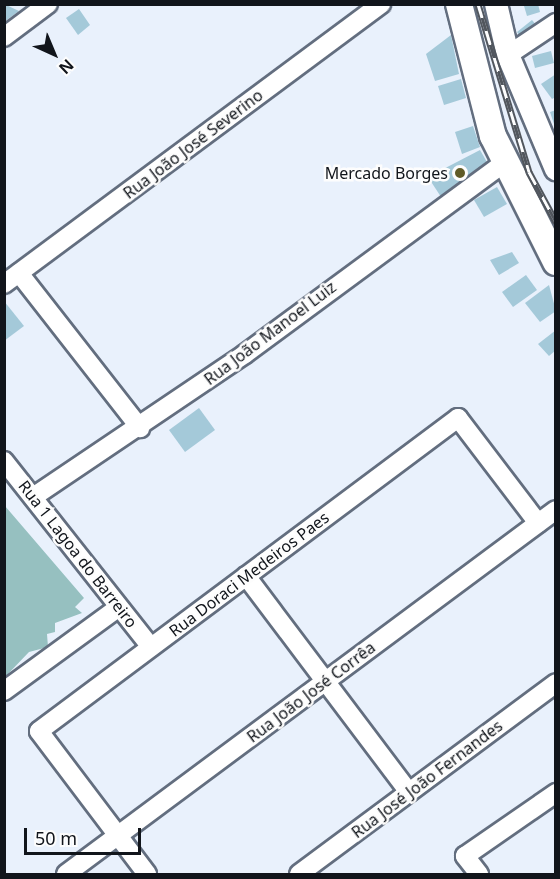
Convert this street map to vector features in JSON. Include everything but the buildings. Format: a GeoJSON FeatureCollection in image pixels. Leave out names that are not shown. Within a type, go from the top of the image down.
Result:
{"type":"FeatureCollection","features":[{"type":"Feature","properties":{"kind":"main road"},"geometry":{"type":"LineString","coordinates":[[459,4],[473,70],[504,163],[555,262]]}},
{"type":"Feature","properties":{"kind":"street"},"geometry":{"type":"LineString","coordinates":[[4,37],[48,4]]}},
{"type":"Feature","properties":{"kind":"street","name":"Rua João José Severino"},"geometry":{"type":"LineString","coordinates":[[4,284],[381,4]]}},
{"type":"Feature","properties":{"kind":"street"},"geometry":{"type":"LineString","coordinates":[[496,4],[508,56],[555,169]]}},
{"type":"Feature","properties":{"kind":"street"},"geometry":{"type":"LineString","coordinates":[[508,56],[555,23]]}},
{"type":"Feature","properties":{"kind":"street","name":"Rua João Manoel Luiz"},"geometry":{"type":"LineString","coordinates":[[33,497],[140,428],[504,163]]}},
{"type":"Feature","properties":{"kind":"street"},"geometry":{"type":"LineString","coordinates":[[19,273],[140,428]]}},
{"type":"Feature","properties":{"kind":"street","name":"Rua Doraci Medeiros Paes"},"geometry":{"type":"LineString","coordinates":[[118,836],[39,731],[458,418],[538,523]]}},
{"type":"Feature","properties":{"kind":"street","name":"Rua 1 Lagoa do Barreiro"},"geometry":{"type":"LineString","coordinates":[[4,461],[151,647]]}},
{"type":"Feature","properties":{"kind":"street","name":"Rua João José Corrêa"},"geometry":{"type":"LineString","coordinates":[[66,874],[555,510]]}},
{"type":"Feature","properties":{"kind":"street"},"geometry":{"type":"LineString","coordinates":[[246,576],[409,792]]}},
{"type":"Feature","properties":{"kind":"street"},"geometry":{"type":"LineString","coordinates":[[4,691],[119,607]]}},
{"type":"Feature","properties":{"kind":"street","name":"Rua José João Fernandes"},"geometry":{"type":"LineString","coordinates":[[299,874],[555,683]]}},
{"type":"Feature","properties":{"kind":"street"},"geometry":{"type":"LineString","coordinates":[[479,874],[465,856],[555,793]]}},
{"type":"Feature","properties":{"kind":"street"},"geometry":{"type":"LineString","coordinates":[[118,836],[147,874]]}},
{"type":"Feature","properties":{"kind":"shaded area"},"geometry":{"type":"Polygon","coordinates":[[[5,506],[84,598],[75,607],[82,613],[55,623],[55,632],[47,634],[48,647],[29,652],[5,677],[5,506]]]}},
{"type":"Feature","properties":{"kind":"railway"},"geometry":{"type":"LineString","coordinates":[[478,4],[529,172],[556,222]]}},
{"type":"Feature","properties":{"kind":"place","name":"Mercado Borges"},"geometry":{"type":"Point","coordinates":[460,173]}}]}
